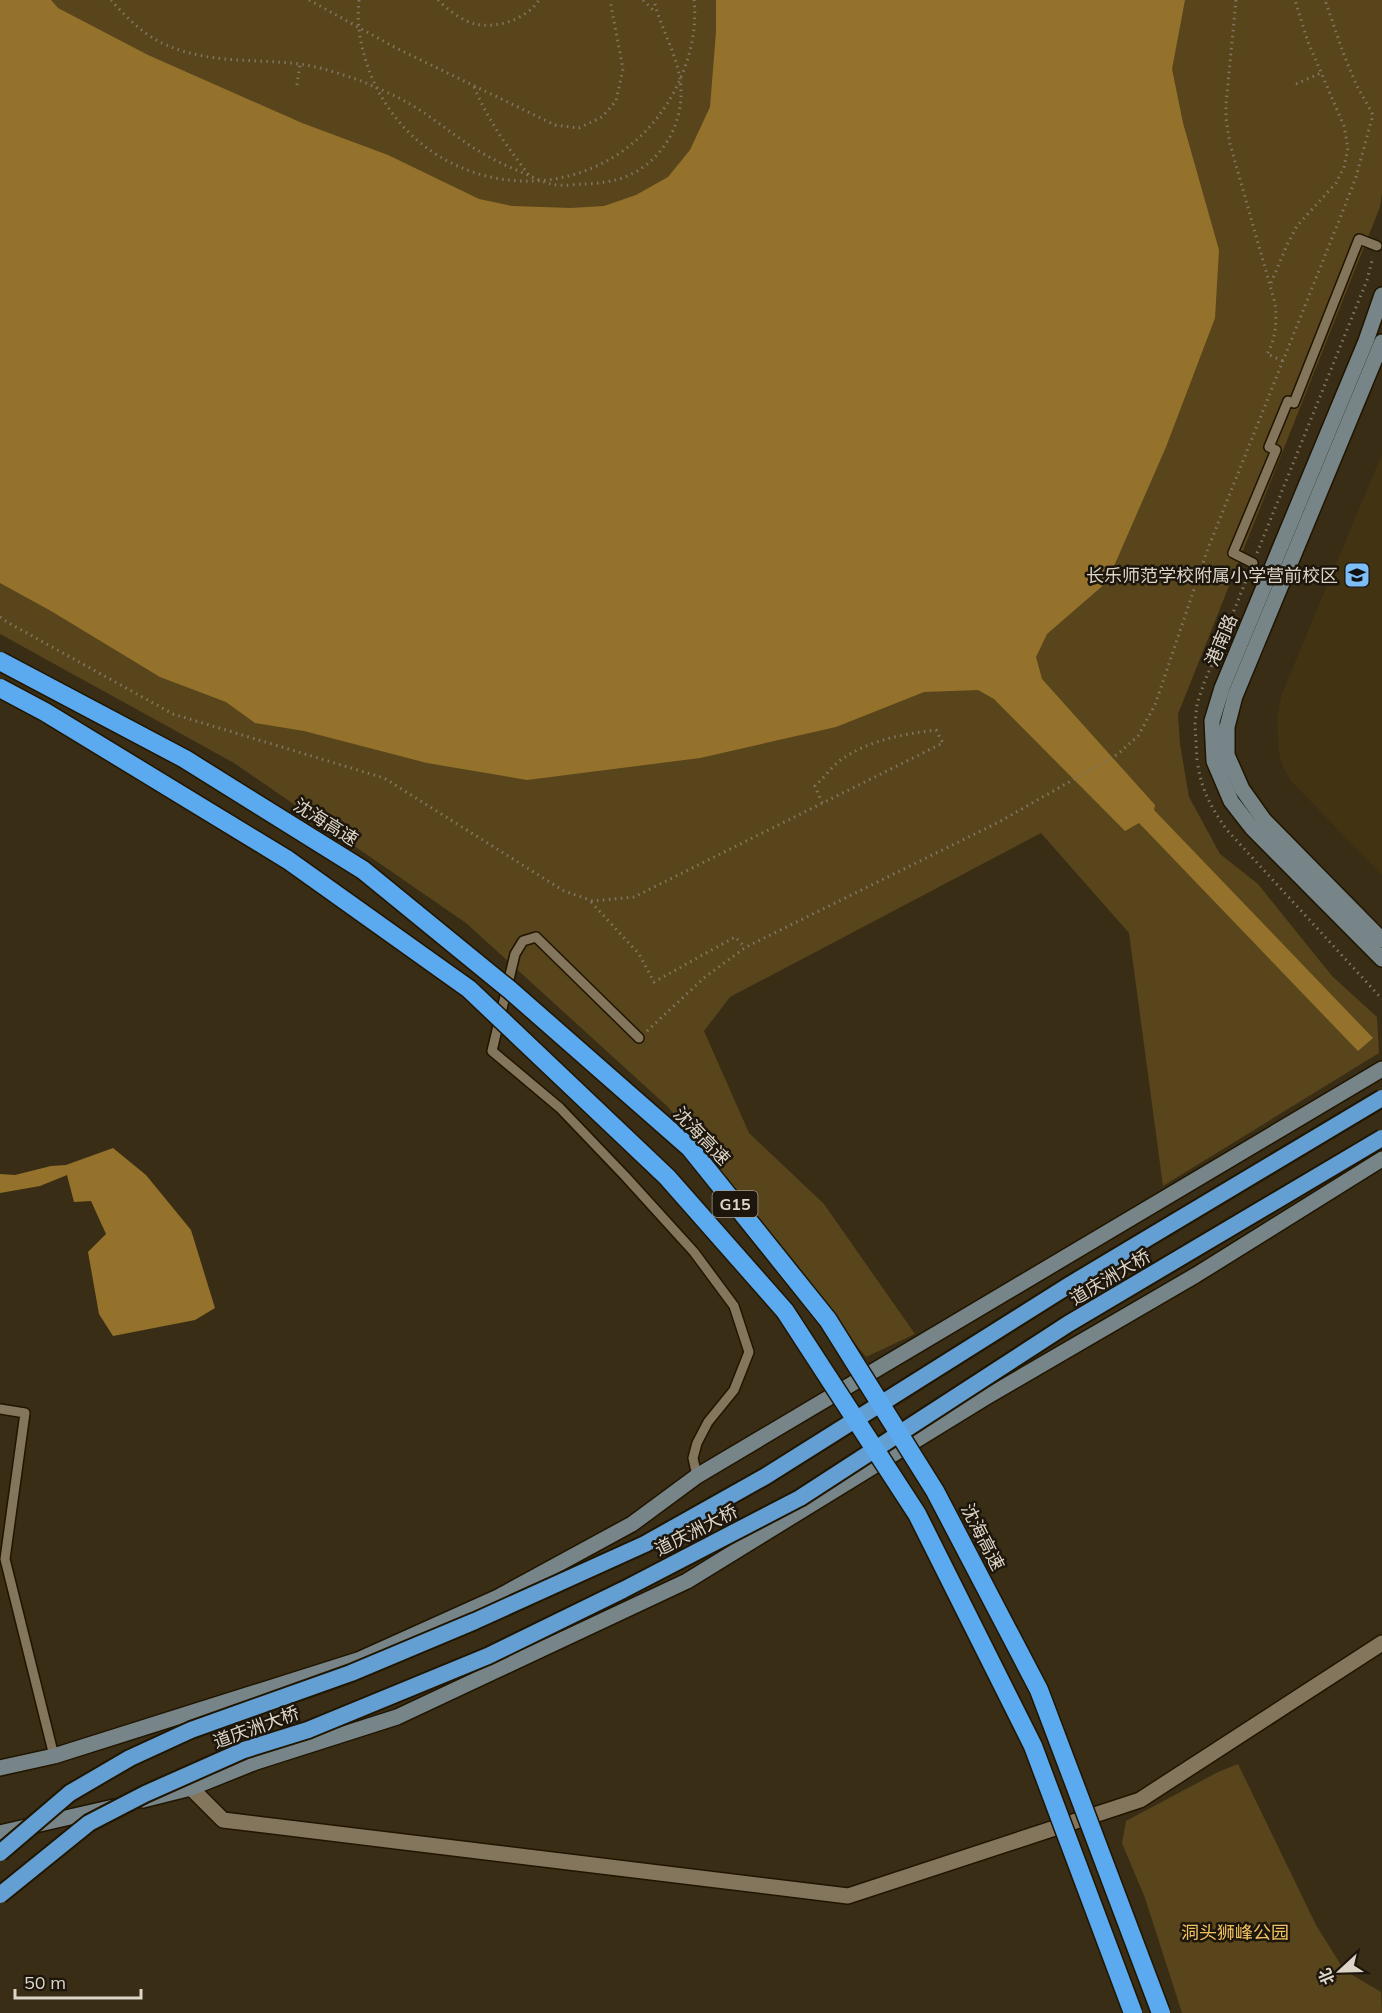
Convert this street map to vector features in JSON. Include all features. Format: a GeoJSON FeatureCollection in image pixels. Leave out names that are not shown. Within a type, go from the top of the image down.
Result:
{"type":"FeatureCollection","features":[{"type":"Feature","properties":{"kind":"highway","name":"沈海高速"},"geometry":{"type":"LineString","coordinates":[[0,661],[185,759],[363,870],[510,990],[690,1148],[828,1320],[935,1491],[1039,1690],[1161,2013]]}},
{"type":"Feature","properties":{"kind":"highway","name":"G15"},"geometry":{"type":"LineString","coordinates":[[0,688],[45,712],[288,860],[468,989],[667,1177],[785,1311],[917,1514],[1033,1746],[1133,2013]]}},
{"type":"Feature","properties":{"kind":"highway","name":"道庆洲大桥"},"geometry":{"type":"LineString","coordinates":[[0,1853],[70,1793],[130,1758],[191,1730],[351,1673],[475,1621],[645,1544],[766,1476],[1071,1284],[1382,1098]]}},
{"type":"Feature","properties":{"kind":"highway","name":"道庆洲大桥"},"geometry":{"type":"LineString","coordinates":[[0,1895],[89,1823],[145,1794],[244,1750],[308,1730],[488,1656],[623,1590],[800,1498],[1068,1324],[1382,1138]]}},
{"type":"Feature","properties":{"kind":"main road","name":"港南路"},"geometry":{"type":"LineString","coordinates":[[1382,296],[1366,341],[1222,688],[1212,721],[1214,761],[1231,801],[1252,828],[1382,959]]}},
{"type":"Feature","properties":{"kind":"main road","name":"港南路"},"geometry":{"type":"LineString","coordinates":[[1382,342],[1235,696],[1227,727],[1227,755],[1242,789],[1264,820],[1382,940]]}},
{"type":"Feature","properties":{"kind":"main road"},"geometry":{"type":"LineString","coordinates":[[0,1768],[54,1756],[358,1660],[498,1597],[632,1524],[697,1476],[1382,1069]]}},
{"type":"Feature","properties":{"kind":"main road"},"geometry":{"type":"LineString","coordinates":[[0,1833],[191,1788],[256,1762],[397,1717],[687,1581],[983,1399],[1196,1275],[1382,1159]]}},
{"type":"Feature","properties":{"kind":"street"},"geometry":{"type":"LineString","coordinates":[[191,1788],[223,1820],[848,1896],[1140,1800],[1382,1643]]}},
{"type":"Feature","properties":{"kind":"lane"},"geometry":{"type":"LineString","coordinates":[[1253,563],[1233,553],[1276,450],[1269,447],[1288,401],[1294,403],[1359,239],[1377,246]]}},
{"type":"Feature","properties":{"kind":"lane"},"geometry":{"type":"LineString","coordinates":[[639,1038],[536,936],[524,941],[515,954],[492,1051],[560,1108],[694,1252],[734,1306],[749,1352],[734,1390],[708,1422],[697,1443],[693,1458],[697,1476]]}},
{"type":"Feature","properties":{"kind":"lane"},"geometry":{"type":"LineString","coordinates":[[0,1409],[25,1413],[5,1559],[54,1756]]}},
{"type":"Feature","properties":{"kind":"path"},"geometry":{"type":"LineString","coordinates":[[111,0],[156,40],[195,56],[300,64],[359,81],[407,102],[477,150],[499,162],[553,185],[610,182],[632,175],[651,161],[667,144],[679,118],[682,92],[680,70],[654,0]]}},
{"type":"Feature","properties":{"kind":"path"},"geometry":{"type":"LineString","coordinates":[[309,0],[396,48],[555,125],[579,128],[602,117],[615,100],[623,69],[610,0]]}},
{"type":"Feature","properties":{"kind":"path"},"geometry":{"type":"LineString","coordinates":[[359,0],[360,38],[367,67],[380,95],[396,120],[418,141],[469,172],[498,180],[528,182],[559,179],[605,162],[638,139],[659,117],[675,92],[687,64],[693,34],[693,0]]}},
{"type":"Feature","properties":{"kind":"path"},"geometry":{"type":"LineString","coordinates":[[438,0],[456,14],[473,23],[490,25],[515,20],[535,7],[539,0]]}},
{"type":"Feature","properties":{"kind":"path"},"geometry":{"type":"LineString","coordinates":[[643,0],[657,13]]}},
{"type":"Feature","properties":{"kind":"path"},"geometry":{"type":"LineString","coordinates":[[1236,0],[1226,119],[1230,144],[1275,303],[1277,322],[1272,346],[1267,354],[1283,361]]}},
{"type":"Feature","properties":{"kind":"path"},"geometry":{"type":"LineString","coordinates":[[1270,285],[1297,226],[1336,183],[1344,167],[1348,148],[1344,126],[1308,42],[1295,0]]}},
{"type":"Feature","properties":{"kind":"path"},"geometry":{"type":"LineString","coordinates":[[639,1038],[705,977],[746,947],[999,822],[1118,754],[1138,736],[1155,705],[1207,551],[1350,194],[1373,115],[1348,65],[1325,0]]}},
{"type":"Feature","properties":{"kind":"path"},"geometry":{"type":"LineString","coordinates":[[297,85],[300,64]]}},
{"type":"Feature","properties":{"kind":"path"},"geometry":{"type":"LineString","coordinates":[[1296,84],[1321,73]]}},
{"type":"Feature","properties":{"kind":"path"},"geometry":{"type":"LineString","coordinates":[[473,86],[501,139],[530,176]]}},
{"type":"Feature","properties":{"kind":"path"},"geometry":{"type":"LineString","coordinates":[[0,616],[173,714],[384,778],[397,784],[564,891],[590,900],[634,897],[943,743],[936,730],[890,737],[840,760],[815,786],[822,803]]}},
{"type":"Feature","properties":{"kind":"path"},"geometry":{"type":"LineString","coordinates":[[590,900],[639,954],[654,982],[735,937],[746,947]]}},
{"type":"Feature","properties":{"kind":"shaded area"},"geometry":{"type":"Polygon","coordinates":[[[0,0],[51,0],[58,8],[148,55],[302,123],[388,155],[479,199],[512,206],[571,208],[604,206],[636,195],[668,177],[690,150],[710,107],[716,0],[1185,0],[1172,69],[1183,123],[1219,250],[1215,318],[1166,447],[1107,582],[1047,634],[1036,657],[1042,679],[1155,805],[1154,810],[1373,1038],[1358,1051],[1139,823],[1125,831],[994,699],[978,690],[924,692],[836,727],[700,758],[527,780],[427,763],[304,731],[255,723],[226,702],[160,677],[0,583],[0,0]]]}},
{"type":"Feature","properties":{"kind":"shaded area","name":"长乐师范学校附属小学营前校区"},"geometry":{"type":"Polygon","coordinates":[[[1382,454],[1382,875],[1292,782],[1283,768],[1279,753],[1277,721],[1281,696],[1382,454]]]}},
{"type":"Feature","properties":{"kind":"shaded area"},"geometry":{"type":"Polygon","coordinates":[[[113,1148],[146,1175],[191,1230],[215,1308],[195,1320],[113,1336],[99,1314],[88,1252],[106,1234],[91,1201],[74,1202],[67,1175],[40,1186],[0,1193],[0,1174],[15,1175],[51,1166],[66,1165],[113,1148]]]}},
{"type":"Feature","properties":{"kind":"green space"},"geometry":{"type":"Polygon","coordinates":[[[18,0],[723,0],[710,139],[644,215],[498,225],[18,0]]]}},
{"type":"Feature","properties":{"kind":"green space"},"geometry":{"type":"Polygon","coordinates":[[[1162,0],[1382,0],[1382,193],[1380,207],[1178,714],[1180,744],[1189,797],[1220,854],[1258,884],[1332,976],[1377,1017],[1379,1053],[1163,1186],[1129,933],[1041,833],[730,997],[704,1031],[749,1133],[824,1204],[915,1334],[866,1357],[668,1107],[466,923],[234,763],[0,634],[0,560],[1163,67],[1162,0]]]}},
{"type":"Feature","properties":{"kind":"green space","name":"洞头狮峰公园"},"geometry":{"type":"Polygon","coordinates":[[[1238,1764],[1316,1925],[1344,1970],[1381,1992],[1382,2013],[1182,2013],[1145,1898],[1122,1843],[1126,1821],[1218,1772],[1238,1764]]]}},
{"type":"Feature","properties":{"kind":"place","name":"长乐师范学校附属小学营前校区"},"geometry":{"type":"Point","coordinates":[1357,575]}}]}
